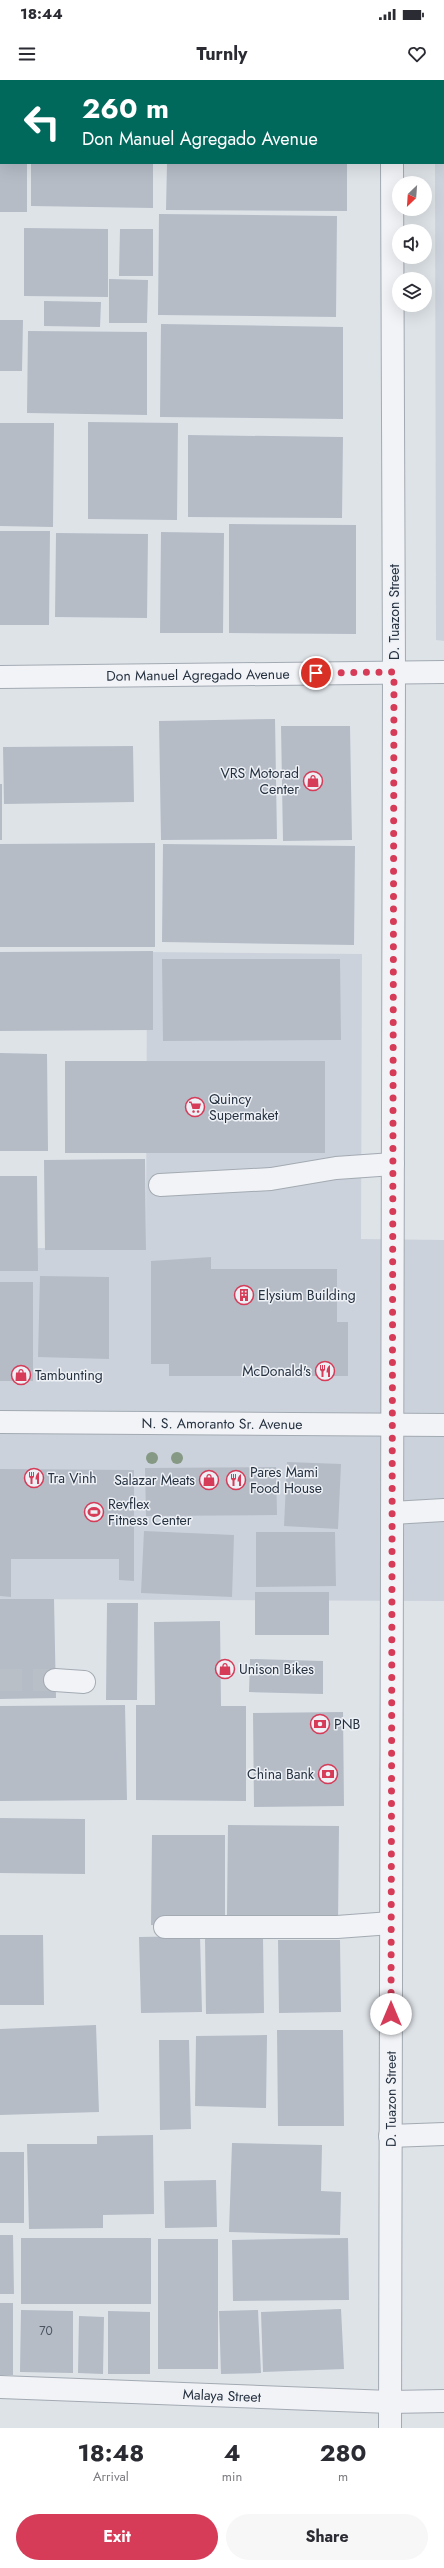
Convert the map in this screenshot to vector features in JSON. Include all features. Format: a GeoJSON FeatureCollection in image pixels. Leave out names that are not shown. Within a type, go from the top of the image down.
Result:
{"type":"FeatureCollection","features":[{"type":"Feature","properties":{"kind":"street","name":"D. Tuazon Street"},"geometry":{"type":"LineString","coordinates":[[390,2428],[394,672],[392,164]]}},
{"type":"Feature","properties":{"kind":"street","name":"Don Manuel Agregado Avenue"},"geometry":{"type":"LineString","coordinates":[[0,677],[444,672]]}},
{"type":"Feature","properties":{"kind":"street"},"geometry":{"type":"LineString","coordinates":[[160,1185],[271,1179],[336,1168],[393,1164]]}},
{"type":"Feature","properties":{"kind":"street","name":"N. S. Amoranto Sr. Avenue"},"geometry":{"type":"LineString","coordinates":[[0,1422],[444,1425]]}},
{"type":"Feature","properties":{"kind":"street"},"geometry":{"type":"LineString","coordinates":[[392,1513],[444,1510]]}},
{"type":"Feature","properties":{"kind":"street"},"geometry":{"type":"LineString","coordinates":[[55,1680],[84,1682]]}},
{"type":"Feature","properties":{"kind":"street"},"geometry":{"type":"LineString","coordinates":[[165,1927],[337,1926],[391,1923]]}},
{"type":"Feature","properties":{"kind":"street"},"geometry":{"type":"LineString","coordinates":[[390,2136],[444,2134]]}},
{"type":"Feature","properties":{"kind":"street","name":"Malaya Street"},"geometry":{"type":"LineString","coordinates":[[0,2387],[390,2402],[444,2401]]}},
{"type":"Feature","properties":{"kind":"shaded area"},"geometry":{"type":"Polygon","coordinates":[[[435,164],[444,164],[444,641],[436,640],[435,164]]]}},
{"type":"Feature","properties":{"kind":"shaded area"},"geometry":{"type":"Polygon","coordinates":[[[147,952],[362,954],[361,1239],[444,1240],[444,1601],[0,1599],[0,1248],[146,1248],[147,952]]]}},
{"type":"Feature","properties":{"kind":"building"},"geometry":{"type":"Polygon","coordinates":[[[0,164],[27,164],[27,212],[0,212],[0,164]]]}},
{"type":"Feature","properties":{"kind":"building"},"geometry":{"type":"Polygon","coordinates":[[[31,164],[153,164],[153,208],[31,206],[31,164]]]}},
{"type":"Feature","properties":{"kind":"building"},"geometry":{"type":"Polygon","coordinates":[[[167,164],[347,164],[347,211],[166,210],[167,164]]]}},
{"type":"Feature","properties":{"kind":"building"},"geometry":{"type":"Polygon","coordinates":[[[159,214],[337,216],[336,317],[158,315],[159,214]]]}},
{"type":"Feature","properties":{"kind":"building"},"geometry":{"type":"Polygon","coordinates":[[[24,228],[108,229],[108,297],[24,296],[24,228]]]}},
{"type":"Feature","properties":{"kind":"building"},"geometry":{"type":"Polygon","coordinates":[[[120,229],[153,229],[153,276],[119,276],[120,229]]]}},
{"type":"Feature","properties":{"kind":"building"},"geometry":{"type":"Polygon","coordinates":[[[109,279],[148,280],[147,323],[109,323],[109,279]]]}},
{"type":"Feature","properties":{"kind":"building"},"geometry":{"type":"Polygon","coordinates":[[[44,301],[101,302],[100,327],[44,326],[44,301]]]}},
{"type":"Feature","properties":{"kind":"building"},"geometry":{"type":"Polygon","coordinates":[[[0,320],[23,320],[22,371],[0,371],[0,320]]]}},
{"type":"Feature","properties":{"kind":"building"},"geometry":{"type":"Polygon","coordinates":[[[161,324],[343,327],[343,419],[160,417],[161,324]]]}},
{"type":"Feature","properties":{"kind":"building"},"geometry":{"type":"Polygon","coordinates":[[[28,331],[147,332],[147,415],[27,413],[28,331]]]}},
{"type":"Feature","properties":{"kind":"building"},"geometry":{"type":"Polygon","coordinates":[[[88,422],[178,423],[177,520],[88,519],[88,422]]]}},
{"type":"Feature","properties":{"kind":"building"},"geometry":{"type":"Polygon","coordinates":[[[0,423],[54,423],[53,527],[0,526],[0,423]]]}},
{"type":"Feature","properties":{"kind":"building"},"geometry":{"type":"Polygon","coordinates":[[[188,435],[343,437],[342,518],[188,517],[188,435]]]}},
{"type":"Feature","properties":{"kind":"building"},"geometry":{"type":"Polygon","coordinates":[[[229,524],[356,525],[356,634],[229,633],[229,524]]]}},
{"type":"Feature","properties":{"kind":"building"},"geometry":{"type":"Polygon","coordinates":[[[0,531],[50,531],[49,625],[0,625],[0,531]]]}},
{"type":"Feature","properties":{"kind":"building"},"geometry":{"type":"Polygon","coordinates":[[[161,532],[224,533],[223,633],[160,633],[161,532]]]}},
{"type":"Feature","properties":{"kind":"building"},"geometry":{"type":"Polygon","coordinates":[[[56,533],[148,534],[147,618],[55,617],[56,533]]]}},
{"type":"Feature","properties":{"kind":"building"},"geometry":{"type":"Polygon","coordinates":[[[275,719],[277,839],[161,840],[159,721],[275,719]]]}},
{"type":"Feature","properties":{"kind":"building"},"geometry":{"type":"Polygon","coordinates":[[[281,726],[350,726],[352,840],[283,841],[281,726]]]}},
{"type":"Feature","properties":{"kind":"building"},"geometry":{"type":"Polygon","coordinates":[[[133,746],[134,802],[4,804],[3,747],[133,746]]]}},
{"type":"Feature","properties":{"kind":"building"},"geometry":{"type":"Polygon","coordinates":[[[0,784],[2,784],[2,840],[0,840],[0,784]]]}},
{"type":"Feature","properties":{"kind":"building"},"geometry":{"type":"Polygon","coordinates":[[[155,843],[155,947],[0,947],[0,844],[155,843]]]}},
{"type":"Feature","properties":{"kind":"building"},"geometry":{"type":"Polygon","coordinates":[[[163,844],[355,846],[354,945],[162,942],[163,844]]]}},
{"type":"Feature","properties":{"kind":"building"},"geometry":{"type":"Polygon","coordinates":[[[153,951],[153,1030],[0,1031],[0,952],[153,951]]]}},
{"type":"Feature","properties":{"kind":"building"},"geometry":{"type":"Polygon","coordinates":[[[162,959],[340,959],[341,1040],[163,1041],[162,959]]]}},
{"type":"Feature","properties":{"kind":"building"},"geometry":{"type":"Polygon","coordinates":[[[0,1053],[47,1054],[48,1151],[0,1151],[0,1053]]]}},
{"type":"Feature","properties":{"kind":"building","name":"Quincy Supermaket"},"geometry":{"type":"Polygon","coordinates":[[[65,1061],[325,1061],[325,1153],[65,1153],[65,1061]]]}},
{"type":"Feature","properties":{"kind":"building"},"geometry":{"type":"Polygon","coordinates":[[[145,1159],[146,1250],[45,1250],[44,1160],[145,1159]]]}},
{"type":"Feature","properties":{"kind":"building"},"geometry":{"type":"Polygon","coordinates":[[[0,1176],[37,1176],[38,1271],[0,1271],[0,1176]]]}},
{"type":"Feature","properties":{"kind":"building","name":"Elysium Building"},"geometry":{"type":"Polygon","coordinates":[[[211,1257],[211,1269],[337,1269],[337,1322],[348,1322],[348,1376],[169,1376],[169,1364],[151,1364],[151,1261],[211,1257]]]}},
{"type":"Feature","properties":{"kind":"building"},"geometry":{"type":"Polygon","coordinates":[[[40,1276],[109,1277],[109,1359],[38,1357],[40,1276]]]}},
{"type":"Feature","properties":{"kind":"building"},"geometry":{"type":"Polygon","coordinates":[[[0,1282],[33,1282],[33,1381],[0,1381],[0,1282]]]}},
{"type":"Feature","properties":{"kind":"building"},"geometry":{"type":"Polygon","coordinates":[[[287,1462],[341,1464],[338,1529],[284,1526],[287,1462]]]}},
{"type":"Feature","properties":{"kind":"building"},"geometry":{"type":"Polygon","coordinates":[[[276,1467],[277,1515],[146,1516],[145,1468],[276,1467]]]}},
{"type":"Feature","properties":{"kind":"building"},"geometry":{"type":"Polygon","coordinates":[[[0,1469],[134,1470],[134,1581],[119,1580],[119,1559],[11,1559],[11,1597],[0,1596],[0,1469]]]}},
{"type":"Feature","properties":{"kind":"building"},"geometry":{"type":"Polygon","coordinates":[[[144,1531],[234,1535],[232,1597],[141,1593],[144,1531]]]}},
{"type":"Feature","properties":{"kind":"building"},"geometry":{"type":"Polygon","coordinates":[[[256,1532],[335,1532],[336,1586],[256,1587],[256,1532]]]}},
{"type":"Feature","properties":{"kind":"building"},"geometry":{"type":"Polygon","coordinates":[[[255,1592],[329,1592],[329,1635],[255,1635],[255,1592]]]}},
{"type":"Feature","properties":{"kind":"building"},"geometry":{"type":"Polygon","coordinates":[[[0,1599],[54,1599],[56,1698],[0,1699],[0,1599]]]}},
{"type":"Feature","properties":{"kind":"building"},"geometry":{"type":"Polygon","coordinates":[[[107,1603],[138,1603],[137,1700],[106,1700],[107,1603]]]}},
{"type":"Feature","properties":{"kind":"building"},"geometry":{"type":"Polygon","coordinates":[[[220,1621],[221,1706],[246,1706],[246,1801],[136,1800],[136,1705],[155,1705],[154,1622],[220,1621]]]}},
{"type":"Feature","properties":{"kind":"building"},"geometry":{"type":"Polygon","coordinates":[[[250,1659],[323,1661],[323,1694],[249,1692],[250,1659]]]}},
{"type":"Feature","properties":{"kind":"building"},"geometry":{"type":"Polygon","coordinates":[[[125,1705],[127,1800],[0,1801],[0,1706],[125,1705]]]}},
{"type":"Feature","properties":{"kind":"building"},"geometry":{"type":"Polygon","coordinates":[[[343,1712],[344,1806],[254,1807],[253,1713],[343,1712]]]}},
{"type":"Feature","properties":{"kind":"building"},"geometry":{"type":"Polygon","coordinates":[[[0,1818],[85,1819],[85,1874],[0,1873],[0,1818]]]}},
{"type":"Feature","properties":{"kind":"building"},"geometry":{"type":"Polygon","coordinates":[[[228,1825],[339,1826],[338,1925],[301,1925],[301,1915],[227,1915],[228,1825]]]}},
{"type":"Feature","properties":{"kind":"building"},"geometry":{"type":"Polygon","coordinates":[[[152,1835],[225,1835],[225,1926],[151,1925],[152,1835]]]}},
{"type":"Feature","properties":{"kind":"building"},"geometry":{"type":"Polygon","coordinates":[[[0,1935],[43,1935],[44,2005],[0,2005],[0,1935]]]}},
{"type":"Feature","properties":{"kind":"building"},"geometry":{"type":"Polygon","coordinates":[[[200,1936],[202,2012],[141,2013],[139,1937],[200,1936]]]}},
{"type":"Feature","properties":{"kind":"building"},"geometry":{"type":"Polygon","coordinates":[[[263,1937],[264,2013],[206,2014],[205,1938],[263,1937]]]}},
{"type":"Feature","properties":{"kind":"building"},"geometry":{"type":"Polygon","coordinates":[[[278,1940],[340,1940],[341,2012],[279,2013],[278,1940]]]}},
{"type":"Feature","properties":{"kind":"building"},"geometry":{"type":"Polygon","coordinates":[[[96,2025],[99,2112],[0,2115],[0,2029],[96,2025]]]}},
{"type":"Feature","properties":{"kind":"building"},"geometry":{"type":"Polygon","coordinates":[[[277,2030],[343,2030],[344,2126],[278,2126],[277,2030]]]}},
{"type":"Feature","properties":{"kind":"building"},"geometry":{"type":"Polygon","coordinates":[[[267,2035],[266,2108],[195,2106],[196,2036],[267,2035]]]}},
{"type":"Feature","properties":{"kind":"building"},"geometry":{"type":"Polygon","coordinates":[[[159,2040],[189,2040],[191,2129],[160,2130],[159,2040]]]}},
{"type":"Feature","properties":{"kind":"building"},"geometry":{"type":"Polygon","coordinates":[[[153,2135],[154,2214],[103,2215],[103,2228],[29,2229],[27,2144],[97,2144],[97,2136],[153,2135]]]}},
{"type":"Feature","properties":{"kind":"building"},"geometry":{"type":"Polygon","coordinates":[[[232,2143],[322,2145],[321,2191],[341,2192],[340,2235],[229,2232],[232,2143]]]}},
{"type":"Feature","properties":{"kind":"building"},"geometry":{"type":"Polygon","coordinates":[[[0,2152],[24,2152],[24,2223],[0,2223],[0,2152]]]}},
{"type":"Feature","properties":{"kind":"building"},"geometry":{"type":"Polygon","coordinates":[[[216,2180],[217,2227],[165,2228],[164,2181],[216,2180]]]}},
{"type":"Feature","properties":{"kind":"building"},"geometry":{"type":"Polygon","coordinates":[[[0,2235],[13,2235],[14,2294],[0,2294],[0,2235]]]}},
{"type":"Feature","properties":{"kind":"building"},"geometry":{"type":"Polygon","coordinates":[[[21,2238],[151,2238],[151,2304],[21,2304],[21,2238]]]}},
{"type":"Feature","properties":{"kind":"building"},"geometry":{"type":"Polygon","coordinates":[[[348,2238],[349,2300],[233,2301],[232,2240],[348,2238]]]}},
{"type":"Feature","properties":{"kind":"building"},"geometry":{"type":"Polygon","coordinates":[[[158,2239],[218,2239],[218,2369],[158,2369],[158,2239]]]}},
{"type":"Feature","properties":{"kind":"building"},"geometry":{"type":"Polygon","coordinates":[[[0,2303],[13,2303],[13,2375],[0,2375],[0,2303]]]}},
{"type":"Feature","properties":{"kind":"building"},"geometry":{"type":"Polygon","coordinates":[[[341,2309],[344,2369],[263,2372],[261,2312],[341,2309]]]}},
{"type":"Feature","properties":{"kind":"building"},"geometry":{"type":"Polygon","coordinates":[[[21,2310],[73,2311],[73,2373],[20,2372],[21,2310]]]}},
{"type":"Feature","properties":{"kind":"building"},"geometry":{"type":"Polygon","coordinates":[[[258,2310],[261,2373],[221,2374],[219,2311],[258,2310]]]}},
{"type":"Feature","properties":{"kind":"building"},"geometry":{"type":"Polygon","coordinates":[[[108,2311],[150,2312],[150,2374],[108,2374],[108,2311]]]}},
{"type":"Feature","properties":{"kind":"building"},"geometry":{"type":"Polygon","coordinates":[[[79,2316],[104,2317],[103,2374],[78,2373],[79,2316]]]}},
{"type":"Feature","properties":{"kind":"tunnel"},"geometry":{"type":"LineString","coordinates":[[0,1680],[55,1680]]}},
{"type":"Feature","properties":{"kind":"place","name":"VRS Motorad Center"},"geometry":{"type":"Point","coordinates":[313,781]}},
{"type":"Feature","properties":{"kind":"place","name":"Quincy Supermaket"},"geometry":{"type":"Point","coordinates":[195,1107]}},
{"type":"Feature","properties":{"kind":"place","name":"Elysium Building"},"geometry":{"type":"Point","coordinates":[244,1295]}},
{"type":"Feature","properties":{"kind":"place","name":"McDonald's"},"geometry":{"type":"Point","coordinates":[325,1371]}},
{"type":"Feature","properties":{"kind":"place","name":"Tambunting"},"geometry":{"type":"Point","coordinates":[21,1375]}},
{"type":"Feature","properties":{"kind":"place","name":"Tra Vinh"},"geometry":{"type":"Point","coordinates":[34,1478]}},
{"type":"Feature","properties":{"kind":"place","name":"Salazar Meats"},"geometry":{"type":"Point","coordinates":[209,1480]}},
{"type":"Feature","properties":{"kind":"place","name":"Pares Mami Food House"},"geometry":{"type":"Point","coordinates":[236,1480]}},
{"type":"Feature","properties":{"kind":"place","name":"Revflex Fitness Center"},"geometry":{"type":"Point","coordinates":[94,1512]}},
{"type":"Feature","properties":{"kind":"place","name":"Unison Bikes"},"geometry":{"type":"Point","coordinates":[225,1669]}},
{"type":"Feature","properties":{"kind":"place","name":"PNB"},"geometry":{"type":"Point","coordinates":[320,1724]}},
{"type":"Feature","properties":{"kind":"place","name":"China Bank"},"geometry":{"type":"Point","coordinates":[328,1774]}},
{"type":"Feature","properties":{"kind":"route"},"geometry":{"type":"LineString","coordinates":[[316,673],[394,672],[391,2014]]}}]}
